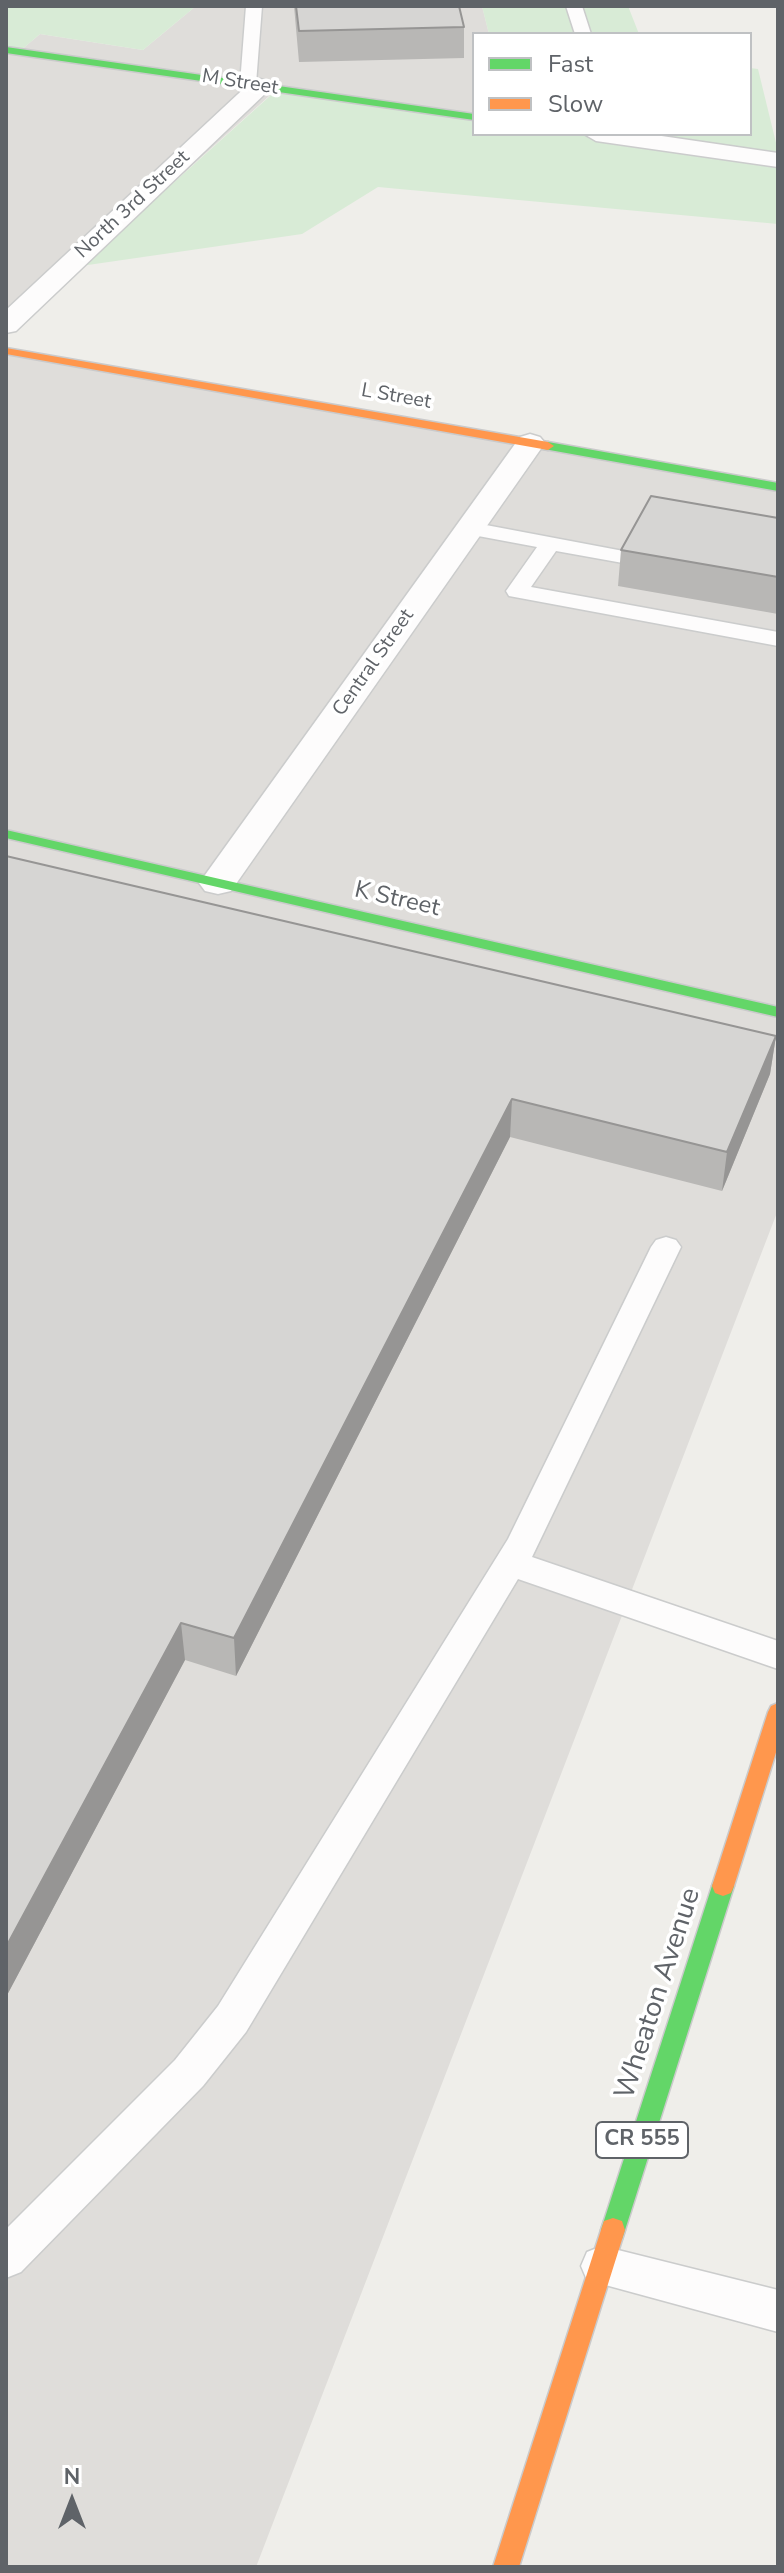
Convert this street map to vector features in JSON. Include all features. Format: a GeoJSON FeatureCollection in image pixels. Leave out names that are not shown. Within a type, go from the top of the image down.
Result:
{"type":"FeatureCollection","features":[{"type":"Feature","properties":{"kind":"street","name":"M Street"},"geometry":{"type":"LineString","coordinates":[[6,50],[472,117]]}},
{"type":"Feature","properties":{"kind":"street","name":"North 3rd Street"},"geometry":{"type":"LineString","coordinates":[[6,325],[254,85]]}},
{"type":"Feature","properties":{"kind":"street"},"geometry":{"type":"LineString","coordinates":[[639,137],[778,160]]}},
{"type":"Feature","properties":{"kind":"street","name":"L Street"},"geometry":{"type":"LineString","coordinates":[[6,351],[778,487]]}},
{"type":"Feature","properties":{"kind":"street","name":"Central Street"},"geometry":{"type":"LineString","coordinates":[[218,883],[530,443]]}},
{"type":"Feature","properties":{"kind":"street","name":"K Street"},"geometry":{"type":"LineString","coordinates":[[6,834],[778,1012]]}},
{"type":"Feature","properties":{"kind":"street","name":"Wheaton Avenue"},"geometry":{"type":"LineString","coordinates":[[506,2567],[778,1712]]}},
{"type":"Feature","properties":{"kind":"lane"},"geometry":{"type":"LineString","coordinates":[[254,6],[254,85]]}},
{"type":"Feature","properties":{"kind":"lane"},"geometry":{"type":"LineString","coordinates":[[574,6],[582,32]]}},
{"type":"Feature","properties":{"kind":"lane"},"geometry":{"type":"LineString","coordinates":[[470,528],[634,559]]}},
{"type":"Feature","properties":{"kind":"lane"},"geometry":{"type":"LineString","coordinates":[[551,543],[517,591],[778,639]]}},
{"type":"Feature","properties":{"kind":"lane"},"geometry":{"type":"LineString","coordinates":[[6,2258],[189,2073],[232,2019],[510,1563],[666,1247]]}},
{"type":"Feature","properties":{"kind":"lane"},"geometry":{"type":"LineString","coordinates":[[510,1563],[778,1655]]}},
{"type":"Feature","properties":{"kind":"lane"},"geometry":{"type":"LineString","coordinates":[[602,2266],[778,2311]]}},
{"type":"Feature","properties":{"kind":"shaded area"},"geometry":{"type":"Polygon","coordinates":[[[196,6],[482,6],[488,32],[472,32],[472,116],[279,87],[6,334],[6,49],[20,51],[40,34],[143,50],[196,6]]]}},
{"type":"Feature","properties":{"kind":"shaded area"},"geometry":{"type":"Polygon","coordinates":[[[6,349],[778,490],[778,1210],[256,2567],[6,2567],[6,349]]]}},
{"type":"Feature","properties":{"kind":"green space"},"geometry":{"type":"Polygon","coordinates":[[[6,6],[196,6],[143,50],[40,34],[20,51],[6,49],[6,6]]]}},
{"type":"Feature","properties":{"kind":"green space"},"geometry":{"type":"Polygon","coordinates":[[[482,6],[628,6],[638,32],[488,32],[482,6]]]}},
{"type":"Feature","properties":{"kind":"green space"},"geometry":{"type":"Polygon","coordinates":[[[752,68],[758,69],[778,151],[778,224],[378,187],[302,234],[81,266],[280,87],[472,116],[472,136],[752,136],[752,68]]]}},
{"type":"Feature","properties":{"kind":"building"},"geometry":{"type":"Polygon","coordinates":[[[296,6],[459,6],[464,27],[299,31],[296,6]]]}},
{"type":"Feature","properties":{"kind":"building"},"geometry":{"type":"Polygon","coordinates":[[[651,496],[778,518],[778,577],[621,550],[651,496]]]}},
{"type":"Feature","properties":{"kind":"building"},"geometry":{"type":"Polygon","coordinates":[[[6,856],[776,1036],[727,1152],[512,1099],[234,1638],[181,1623],[6,1947],[6,856]]]}},
{"type":"Feature","properties":{"kind":"traffic: fast"},"geometry":{"type":"LineString","coordinates":[[6,50],[472,117]]}},
{"type":"Feature","properties":{"kind":"traffic: fast"},"geometry":{"type":"LineString","coordinates":[[548,446],[778,487]]}},
{"type":"Feature","properties":{"kind":"traffic: fast"},"geometry":{"type":"LineString","coordinates":[[6,834],[778,1012]]}},
{"type":"Feature","properties":{"kind":"traffic: fast"},"geometry":{"type":"LineString","coordinates":[[613,2230],[723,1886]]}},
{"type":"Feature","properties":{"kind":"traffic: slow"},"geometry":{"type":"LineString","coordinates":[[6,351],[548,446]]}},
{"type":"Feature","properties":{"kind":"traffic: slow"},"geometry":{"type":"LineString","coordinates":[[723,1886],[778,1712]]}},
{"type":"Feature","properties":{"kind":"traffic: slow"},"geometry":{"type":"LineString","coordinates":[[506,2567],[613,2230]]}}]}
